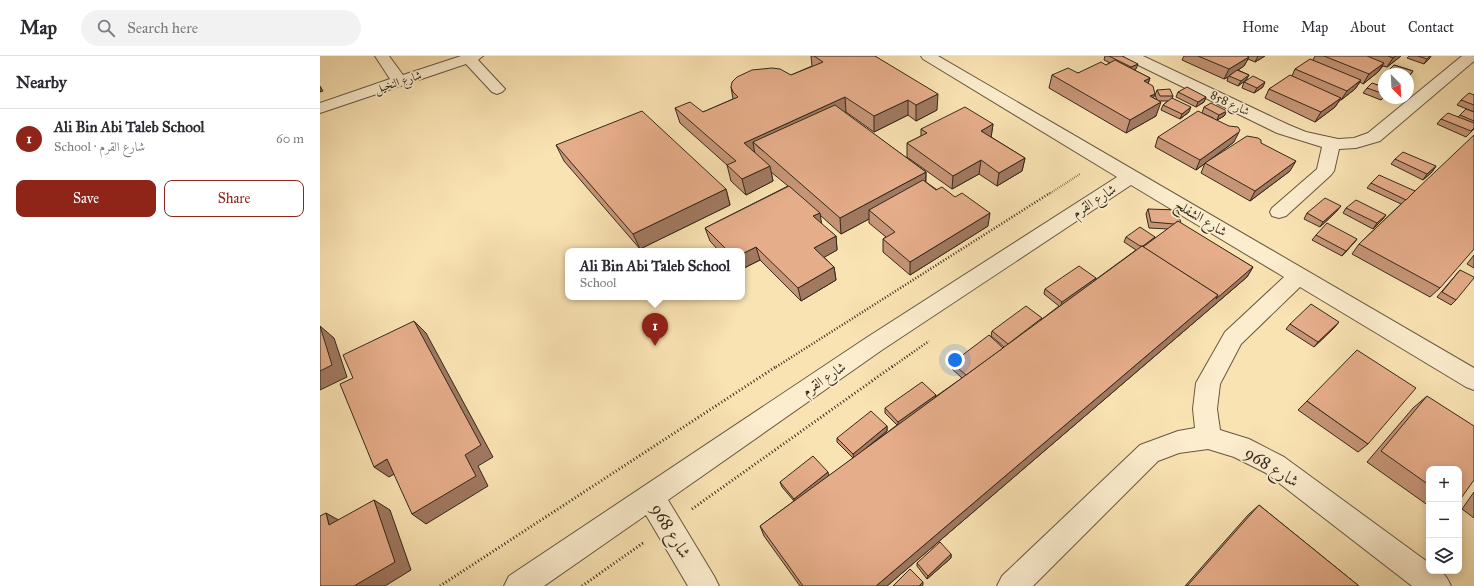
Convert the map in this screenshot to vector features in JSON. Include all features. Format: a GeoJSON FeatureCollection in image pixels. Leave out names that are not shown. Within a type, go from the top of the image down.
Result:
{"type":"FeatureCollection","features":[{"type":"Feature","properties":{"kind":"street"},"geometry":{"type":"LineString","coordinates":[[382,56],[399,81]]}},
{"type":"Feature","properties":{"kind":"street","name":"شارع الشفلح"},"geometry":{"type":"LineString","coordinates":[[928,56],[1298,277],[1474,380]]}},
{"type":"Feature","properties":{"kind":"street","name":"شارع 858"},"geometry":{"type":"LineString","coordinates":[[1131,56],[1283,129],[1305,137],[1332,143],[1355,143],[1374,137],[1471,56]]}},
{"type":"Feature","properties":{"kind":"street"},"geometry":{"type":"LineString","coordinates":[[472,57],[497,89]]}},
{"type":"Feature","properties":{"kind":"street","name":"شارع النخيل"},"geometry":{"type":"LineString","coordinates":[[320,108],[472,57]]}},
{"type":"Feature","properties":{"kind":"street"},"geometry":{"type":"LineString","coordinates":[[1279,212],[1325,171],[1332,143]]}},
{"type":"Feature","properties":{"kind":"street","name":"شارع القرم"},"geometry":{"type":"LineString","coordinates":[[519,586],[874,344],[1131,176]]}},
{"type":"Feature","properties":{"kind":"street"},"geometry":{"type":"LineString","coordinates":[[1208,438],[1206,409],[1208,383],[1219,363],[1233,338],[1298,277]]}},
{"type":"Feature","properties":{"kind":"street","name":"شارع 968"},"geometry":{"type":"LineString","coordinates":[[1012,586],[1149,453],[1178,442],[1208,438],[1240,447],[1275,465],[1436,586]]}},
{"type":"Feature","properties":{"kind":"street","name":"شارع 968"},"geometry":{"type":"LineString","coordinates":[[650,496],[704,586]]}},
{"type":"Feature","properties":{"kind":"path"},"geometry":{"type":"LineString","coordinates":[[440,586],[764,375],[1084,172]]}},
{"type":"Feature","properties":{"kind":"path"},"geometry":{"type":"LineString","coordinates":[[582,586],[934,338]]}},
{"type":"Feature","properties":{"kind":"building"},"geometry":{"type":"Polygon","coordinates":[[[814,56],[875,56],[938,94],[916,105],[908,100],[874,116],[845,97],[744,143],[770,166],[742,179],[727,165],[736,161],[675,108],[690,102],[703,112],[738,97],[733,92],[731,87],[732,82],[737,77],[752,70],[772,68],[780,69],[791,75],[823,62],[814,56]]]}},
{"type":"Feature","properties":{"kind":"building"},"geometry":{"type":"Polygon","coordinates":[[[1109,56],[1122,56],[1138,64],[1131,67],[1109,56]]]}},
{"type":"Feature","properties":{"kind":"building"},"geometry":{"type":"Polygon","coordinates":[[[1198,56],[1247,56],[1249,57],[1229,69],[1198,56]]]}},
{"type":"Feature","properties":{"kind":"building"},"geometry":{"type":"Polygon","coordinates":[[[1324,56],[1367,56],[1384,63],[1369,74],[1324,56]]]}},
{"type":"Feature","properties":{"kind":"building"},"geometry":{"type":"Polygon","coordinates":[[[1418,56],[1430,56],[1427,59],[1418,56]]]}},
{"type":"Feature","properties":{"kind":"building"},"geometry":{"type":"Polygon","coordinates":[[[1310,59],[1361,80],[1347,91],[1295,69],[1310,59]]]}},
{"type":"Feature","properties":{"kind":"building"},"geometry":{"type":"Polygon","coordinates":[[[1115,60],[1150,78],[1144,81],[1153,86],[1155,94],[1150,96],[1161,102],[1130,120],[1052,75],[1068,68],[1078,73],[1101,62],[1106,65],[1115,60]]]}},
{"type":"Feature","properties":{"kind":"building"},"geometry":{"type":"Polygon","coordinates":[[[1394,65],[1404,68],[1391,68],[1394,65]]]}},
{"type":"Feature","properties":{"kind":"building"},"geometry":{"type":"Polygon","coordinates":[[[1237,70],[1249,75],[1241,81],[1229,76],[1237,70]]]}},
{"type":"Feature","properties":{"kind":"building"},"geometry":{"type":"Polygon","coordinates":[[[1290,75],[1341,98],[1321,112],[1269,89],[1290,75]]]}},
{"type":"Feature","properties":{"kind":"building"},"geometry":{"type":"Polygon","coordinates":[[[1253,76],[1265,82],[1257,88],[1244,82],[1253,76]]]}},
{"type":"Feature","properties":{"kind":"building"},"geometry":{"type":"Polygon","coordinates":[[[1372,83],[1378,85],[1378,92],[1367,88],[1372,83]]]}},
{"type":"Feature","properties":{"kind":"building"},"geometry":{"type":"Polygon","coordinates":[[[1187,87],[1206,97],[1198,102],[1178,92],[1187,87]]]}},
{"type":"Feature","properties":{"kind":"building"},"geometry":{"type":"Polygon","coordinates":[[[1170,89],[1173,96],[1160,96],[1157,90],[1170,89]]]}},
{"type":"Feature","properties":{"kind":"building"},"geometry":{"type":"Polygon","coordinates":[[[1469,93],[1474,95],[1474,105],[1461,100],[1469,93]]]}},
{"type":"Feature","properties":{"kind":"building"},"geometry":{"type":"Polygon","coordinates":[[[1172,98],[1191,107],[1182,114],[1163,105],[1172,98]]]}},
{"type":"Feature","properties":{"kind":"building"},"geometry":{"type":"Polygon","coordinates":[[[1211,103],[1227,111],[1219,115],[1204,107],[1211,103]]]}},
{"type":"Feature","properties":{"kind":"building"},"geometry":{"type":"Polygon","coordinates":[[[835,105],[926,172],[840,218],[753,142],[835,105]]]}},
{"type":"Feature","properties":{"kind":"building"},"geometry":{"type":"Polygon","coordinates":[[[965,107],[993,124],[981,131],[1025,158],[999,173],[981,160],[953,176],[907,143],[927,133],[921,129],[965,107]]]}},
{"type":"Feature","properties":{"kind":"building"},"geometry":{"type":"Polygon","coordinates":[[[1466,109],[1474,112],[1474,121],[1460,115],[1466,109]]]}},
{"type":"Feature","properties":{"kind":"building"},"geometry":{"type":"Polygon","coordinates":[[[642,111],[726,189],[633,234],[556,145],[642,111]]]}},
{"type":"Feature","properties":{"kind":"building"},"geometry":{"type":"Polygon","coordinates":[[[1198,111],[1229,126],[1238,127],[1240,130],[1200,160],[1158,137],[1198,111]]]}},
{"type":"Feature","properties":{"kind":"building"},"geometry":{"type":"Polygon","coordinates":[[[1448,113],[1474,123],[1474,128],[1471,131],[1441,119],[1448,113]]]}},
{"type":"Feature","properties":{"kind":"building"},"geometry":{"type":"Polygon","coordinates":[[[1474,135],[1474,249],[1440,288],[1359,244],[1474,135]]]}},
{"type":"Feature","properties":{"kind":"building"},"geometry":{"type":"Polygon","coordinates":[[[1247,136],[1258,138],[1261,140],[1261,143],[1296,161],[1255,191],[1205,163],[1247,136]]]}},
{"type":"Feature","properties":{"kind":"building"},"geometry":{"type":"Polygon","coordinates":[[[1403,152],[1436,166],[1427,174],[1395,159],[1403,152]]]}},
{"type":"Feature","properties":{"kind":"building"},"geometry":{"type":"Polygon","coordinates":[[[1379,175],[1415,191],[1406,200],[1371,183],[1379,175]]]}},
{"type":"Feature","properties":{"kind":"building"},"geometry":{"type":"Polygon","coordinates":[[[923,180],[936,190],[942,187],[955,197],[962,193],[990,213],[910,262],[883,239],[895,232],[869,210],[923,180]]]}},
{"type":"Feature","properties":{"kind":"building"},"geometry":{"type":"Polygon","coordinates":[[[789,186],[820,213],[813,216],[836,236],[814,248],[834,267],[798,288],[756,247],[745,252],[745,248],[725,248],[705,228],[789,186]]]}},
{"type":"Feature","properties":{"kind":"building"},"geometry":{"type":"Polygon","coordinates":[[[1325,198],[1341,206],[1323,222],[1307,213],[1325,198]]]}},
{"type":"Feature","properties":{"kind":"building"},"geometry":{"type":"Polygon","coordinates":[[[1356,200],[1386,215],[1377,223],[1346,208],[1356,200]]]}},
{"type":"Feature","properties":{"kind":"building"},"geometry":{"type":"Polygon","coordinates":[[[1148,209],[1178,210],[1181,224],[1178,221],[1174,224],[1151,222],[1148,209]]]}},
{"type":"Feature","properties":{"kind":"building"},"geometry":{"type":"Polygon","coordinates":[[[1178,221],[1253,267],[1216,299],[1218,295],[1143,247],[1178,221]]]}},
{"type":"Feature","properties":{"kind":"building"},"geometry":{"type":"Polygon","coordinates":[[[1327,223],[1357,239],[1346,251],[1316,235],[1327,223]]]}},
{"type":"Feature","properties":{"kind":"building"},"geometry":{"type":"Polygon","coordinates":[[[1140,227],[1155,237],[1143,246],[1140,246],[1126,237],[1140,227]]]}},
{"type":"Feature","properties":{"kind":"building"},"geometry":{"type":"Polygon","coordinates":[[[1142,246],[1218,295],[876,586],[803,586],[760,526],[1142,246]]]}},
{"type":"Feature","properties":{"kind":"building"},"geometry":{"type":"Polygon","coordinates":[[[1079,266],[1096,278],[1062,302],[1045,289],[1079,266]]]}},
{"type":"Feature","properties":{"kind":"building"},"geometry":{"type":"Polygon","coordinates":[[[1460,270],[1474,278],[1456,300],[1442,292],[1460,270]]]}},
{"type":"Feature","properties":{"kind":"building"},"geometry":{"type":"Polygon","coordinates":[[[1311,304],[1339,322],[1318,342],[1290,324],[1311,304]]]}},
{"type":"Feature","properties":{"kind":"building"},"geometry":{"type":"Polygon","coordinates":[[[1026,306],[1042,318],[1008,344],[992,331],[1026,306]]]}},
{"type":"Feature","properties":{"kind":"building"},"geometry":{"type":"Polygon","coordinates":[[[414,321],[481,445],[465,455],[476,476],[412,514],[387,459],[374,467],[340,384],[353,378],[343,355],[414,321]]]}},
{"type":"Feature","properties":{"kind":"building"},"geometry":{"type":"Polygon","coordinates":[[[320,326],[332,365],[320,371],[320,326]]]}},
{"type":"Feature","properties":{"kind":"building"},"geometry":{"type":"Polygon","coordinates":[[[989,335],[1003,348],[966,375],[952,363],[989,335]]]}},
{"type":"Feature","properties":{"kind":"building"},"geometry":{"type":"Polygon","coordinates":[[[1357,350],[1416,388],[1368,444],[1307,401],[1357,350]]]}},
{"type":"Feature","properties":{"kind":"building"},"geometry":{"type":"Polygon","coordinates":[[[922,382],[936,395],[898,422],[885,408],[922,382]]]}},
{"type":"Feature","properties":{"kind":"building"},"geometry":{"type":"Polygon","coordinates":[[[1427,396],[1474,426],[1474,480],[1462,497],[1462,466],[1426,466],[1426,483],[1381,451],[1427,396]]]}},
{"type":"Feature","properties":{"kind":"building"},"geometry":{"type":"Polygon","coordinates":[[[871,411],[887,426],[853,454],[837,438],[871,411]]]}},
{"type":"Feature","properties":{"kind":"building"},"geometry":{"type":"Polygon","coordinates":[[[813,456],[828,472],[794,499],[780,482],[813,456]]]}},
{"type":"Feature","properties":{"kind":"building"},"geometry":{"type":"Polygon","coordinates":[[[374,500],[395,562],[354,586],[320,586],[320,516],[326,513],[329,525],[374,500]]]}},
{"type":"Feature","properties":{"kind":"building"},"geometry":{"type":"Polygon","coordinates":[[[1259,505],[1359,586],[1187,586],[1259,505]]]}},
{"type":"Feature","properties":{"kind":"building"},"geometry":{"type":"Polygon","coordinates":[[[940,542],[951,554],[928,576],[917,563],[940,542]]]}},
{"type":"Feature","properties":{"kind":"building"},"geometry":{"type":"Polygon","coordinates":[[[910,569],[923,582],[919,586],[893,586],[910,569]]]}},
{"type":"Feature","properties":{"kind":"place","name":"Ali Bin Abi Taleb School"},"geometry":{"type":"Point","coordinates":[655,346]}}]}
